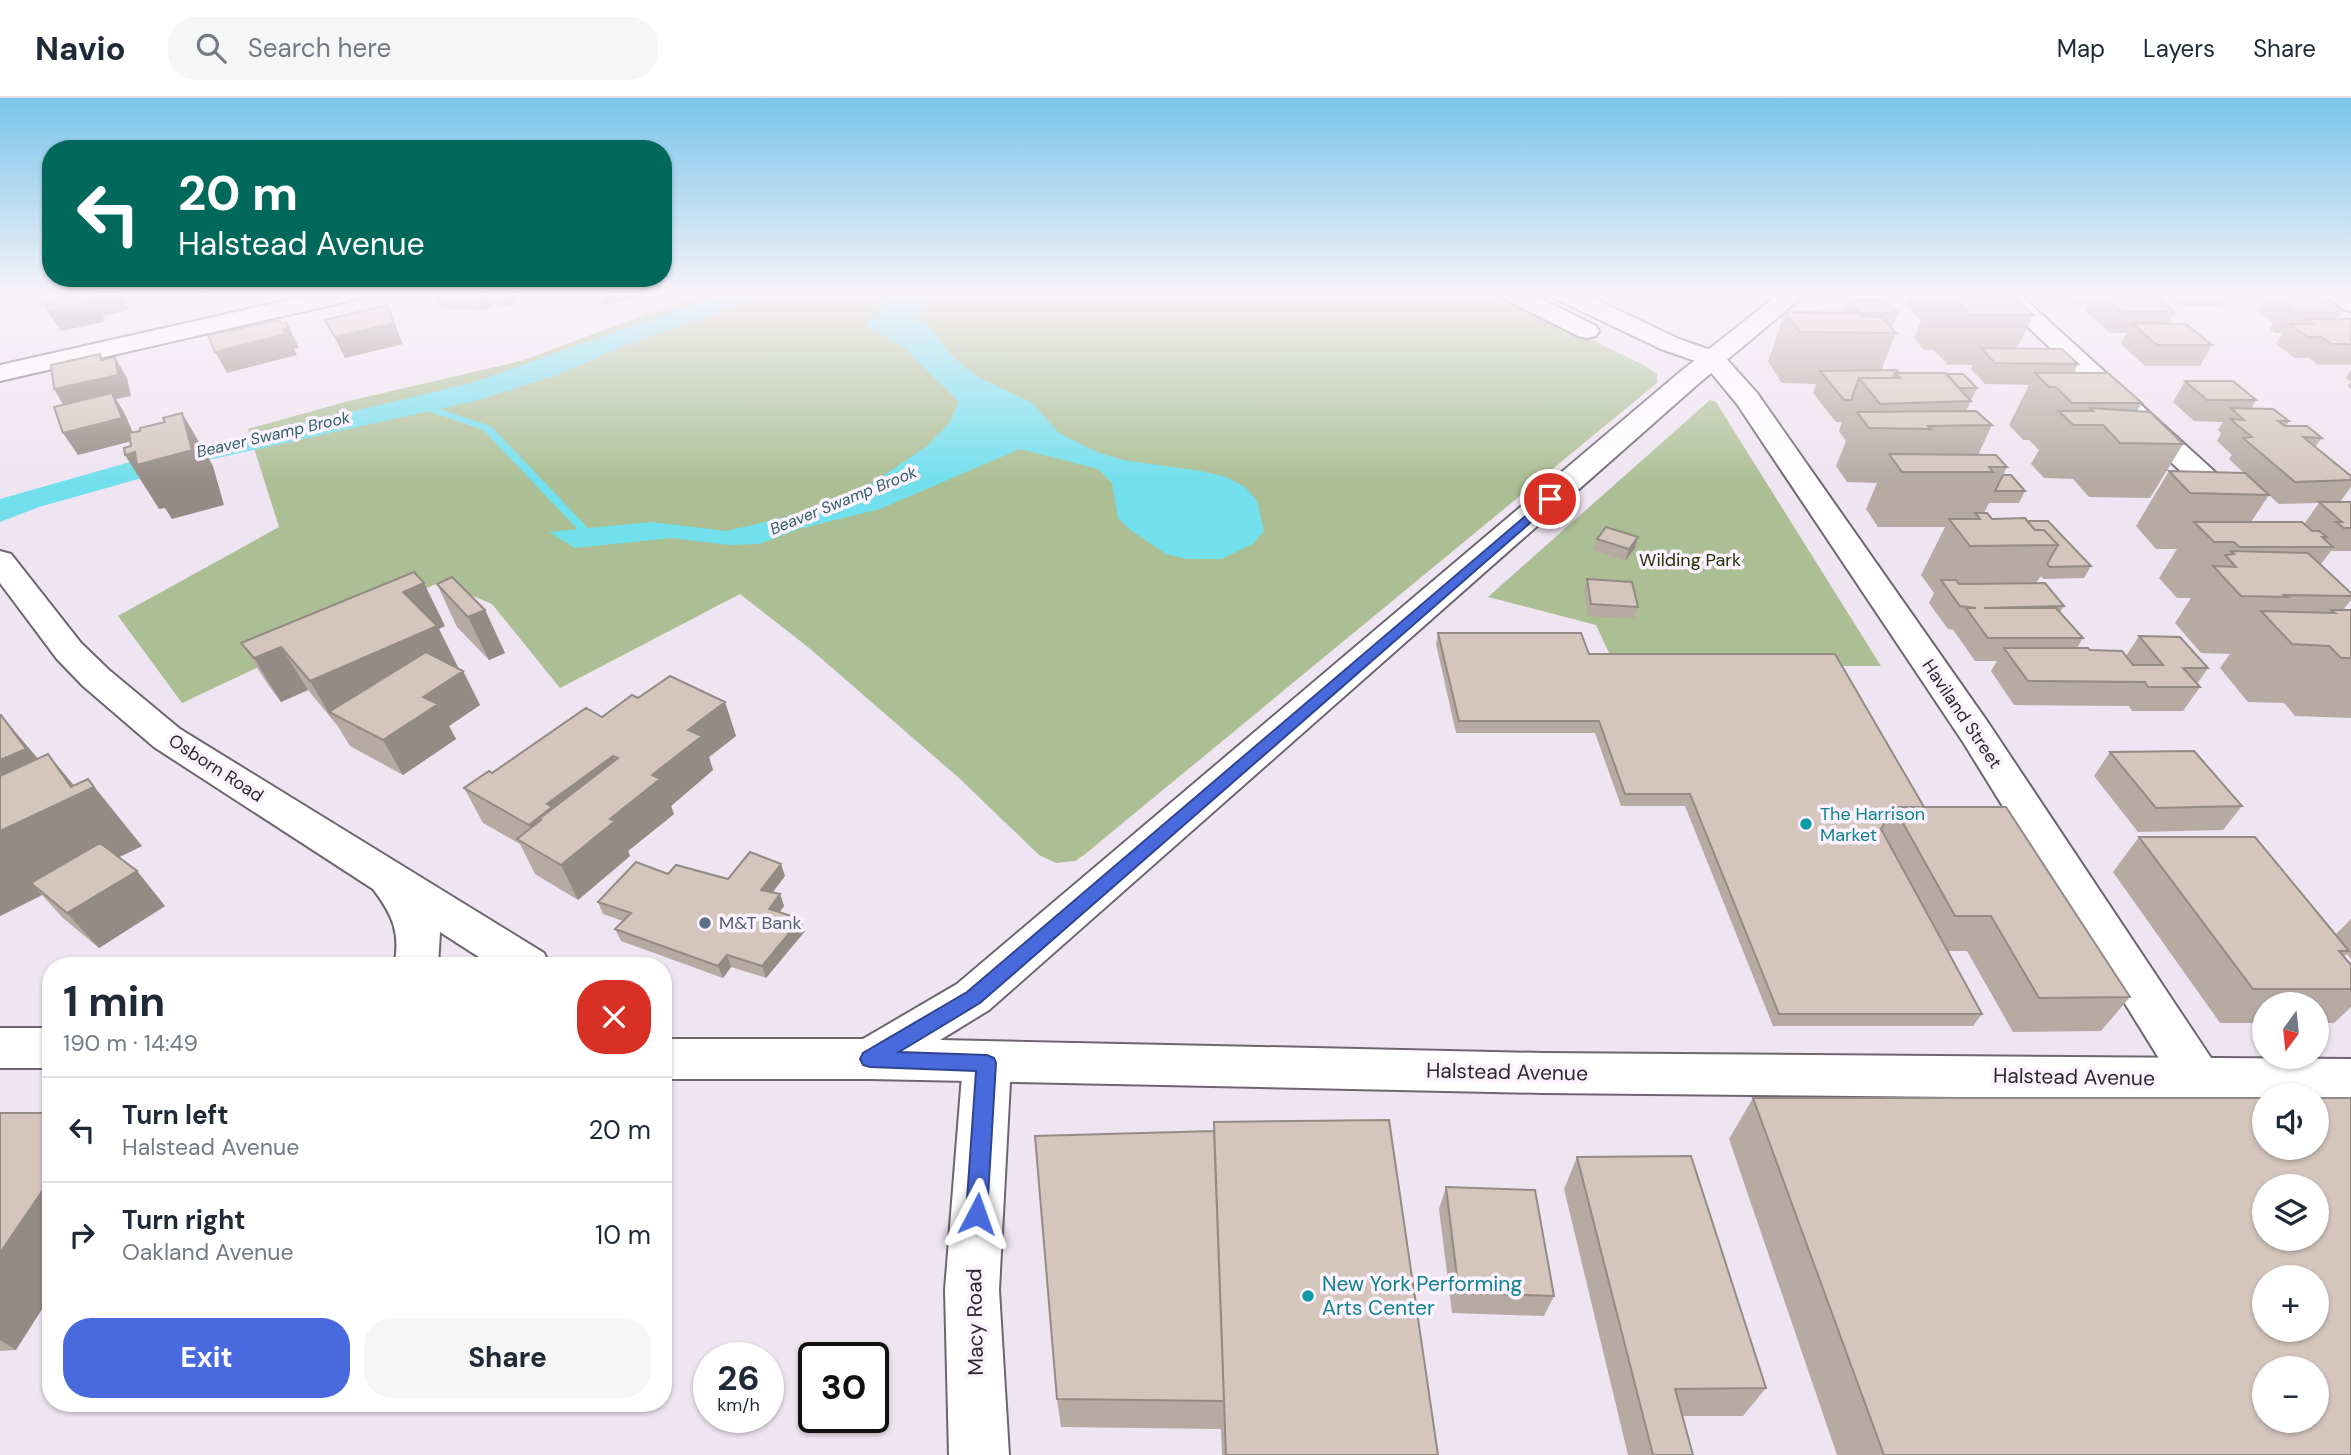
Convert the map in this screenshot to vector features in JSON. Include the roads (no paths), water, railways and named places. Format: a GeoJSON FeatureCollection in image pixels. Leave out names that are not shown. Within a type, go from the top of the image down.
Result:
{"type":"FeatureCollection","features":[{"type":"Feature","properties":{"kind":"street"},"geometry":{"type":"LineString","coordinates":[[0,373],[74,356]]}},
{"type":"Feature","properties":{"kind":"street"},"geometry":{"type":"LineString","coordinates":[[1679,356],[1689,369]]}},
{"type":"Feature","properties":{"kind":"street"},"geometry":{"type":"LineString","coordinates":[[870,1059],[973,998],[1707,356]]}},
{"type":"Feature","properties":{"kind":"street"},"geometry":{"type":"LineString","coordinates":[[2072,356],[2259,529]]}},
{"type":"Feature","properties":{"kind":"street","name":"Haviland Street"},"geometry":{"type":"LineString","coordinates":[[1689,369],[1747,399],[1976,733],[2198,1079]]}},
{"type":"Feature","properties":{"kind":"street","name":"Osborn Road"},"geometry":{"type":"LineString","coordinates":[[0,561],[69,651],[96,678],[158,730],[388,878],[411,907],[421,936],[418,957]]}},
{"type":"Feature","properties":{"kind":"street"},"geometry":{"type":"LineString","coordinates":[[388,878],[514,957]]}},
{"type":"Feature","properties":{"kind":"street"},"geometry":{"type":"LineString","coordinates":[[0,1048],[42,1048]]}},
{"type":"Feature","properties":{"kind":"street","name":"Halstead Avenue"},"geometry":{"type":"LineString","coordinates":[[672,1056],[987,1063],[2351,1080]]}},
{"type":"Feature","properties":{"kind":"street","name":"Macy Road"},"geometry":{"type":"LineString","coordinates":[[979,1455],[972,1290],[987,1063]]}},
{"type":"Feature","properties":{"kind":"water"},"geometry":{"type":"Polygon","coordinates":[[[546,356],[600,356],[557,375],[475,401],[195,463],[39,507],[0,522],[0,499],[144,458],[474,382],[546,356]]]}},
{"type":"Feature","properties":{"kind":"water"},"geometry":{"type":"Polygon","coordinates":[[[913,356],[953,356],[980,378],[1031,402],[1059,433],[1097,452],[1123,460],[1226,477],[1245,487],[1257,501],[1264,531],[1253,544],[1221,559],[1187,559],[1166,554],[1129,529],[1118,518],[1112,483],[1098,469],[1020,449],[880,509],[799,529],[759,544],[729,545],[672,538],[575,548],[549,532],[651,522],[726,531],[786,517],[855,495],[927,446],[949,423],[959,402],[913,356]]]}},
{"type":"Feature","properties":{"kind":"waterway","name":"Beaver Swamp Brook"},"geometry":{"type":"LineString","coordinates":[[416,404],[487,428],[587,533],[599,533]]}},
{"type":"Feature","properties":{"kind":"place","name":"The Harrison Market"},"geometry":{"type":"Point","coordinates":[1806,824]}},
{"type":"Feature","properties":{"kind":"place","name":"M&T Bank"},"geometry":{"type":"Point","coordinates":[705,923]}},
{"type":"Feature","properties":{"kind":"place","name":"New York Performing Arts Center"},"geometry":{"type":"Point","coordinates":[1308,1296]}},
{"type":"Feature","properties":{"kind":"park label","name":"Wilding Park"},"geometry":{"type":"Point","coordinates":[1690,560]}}]}
